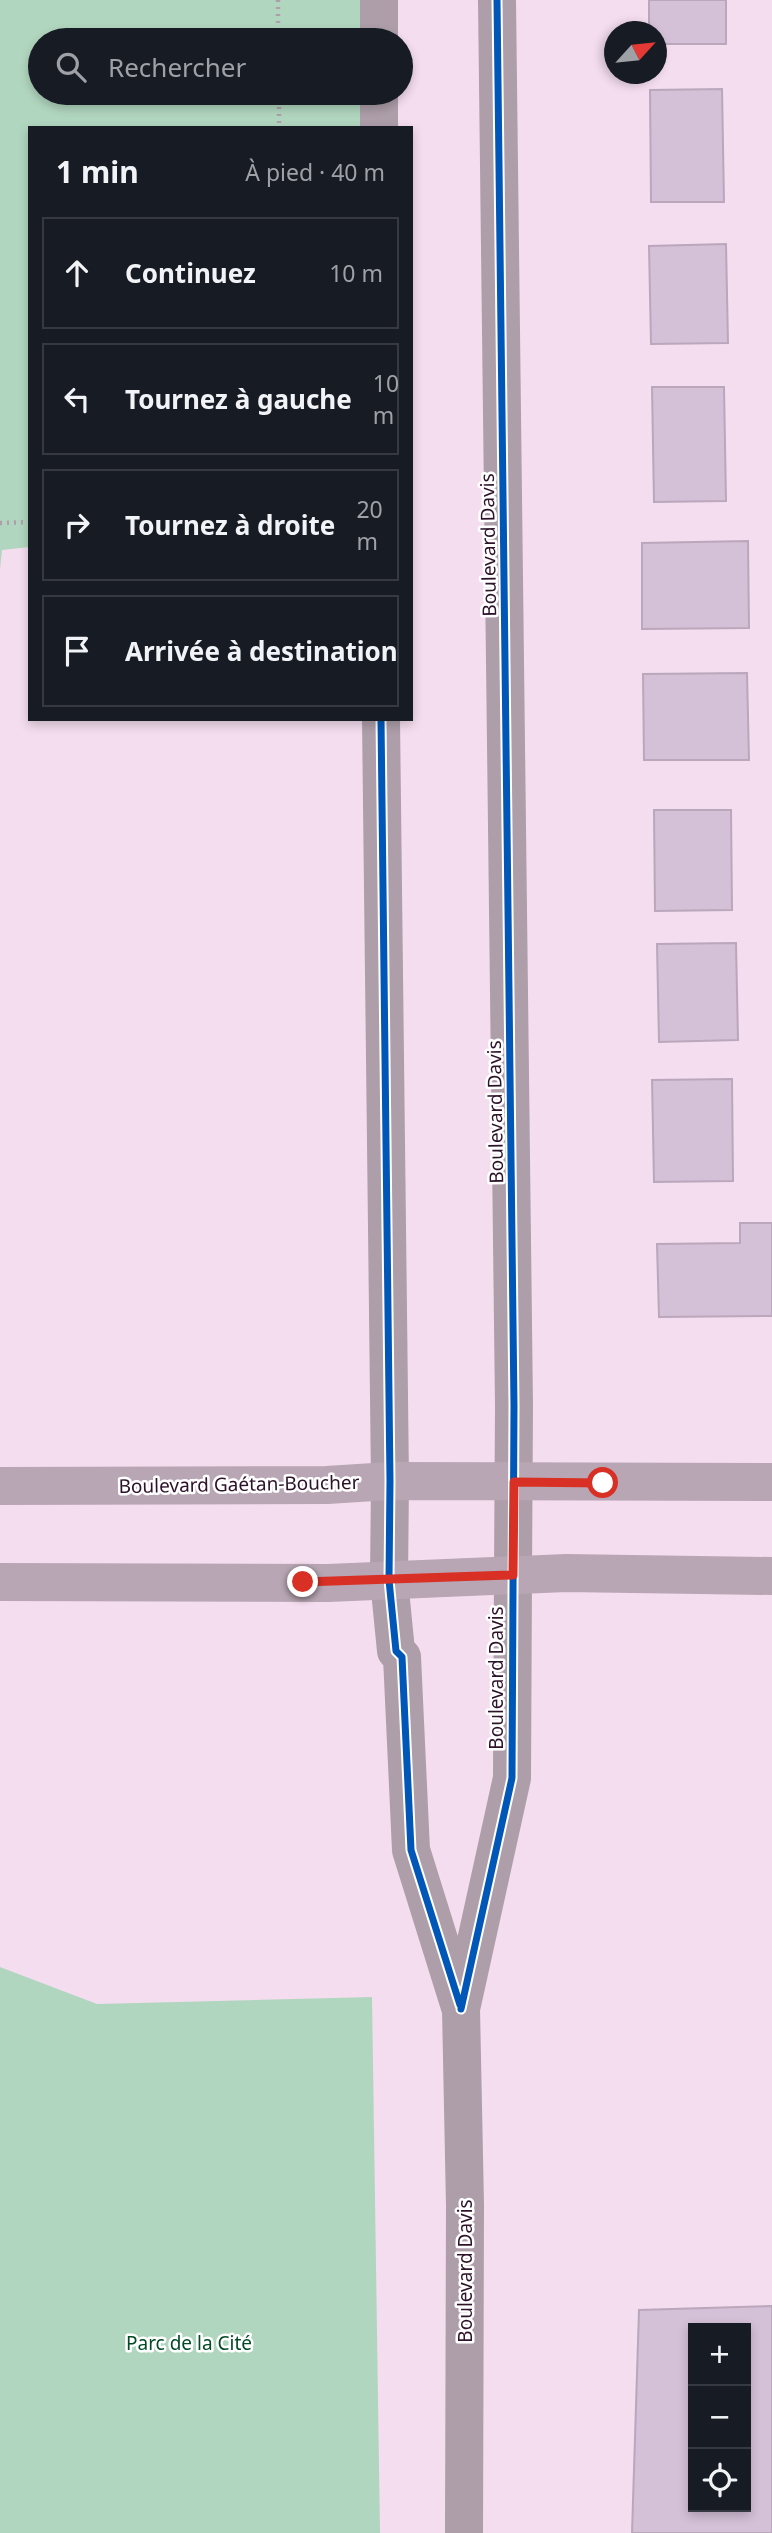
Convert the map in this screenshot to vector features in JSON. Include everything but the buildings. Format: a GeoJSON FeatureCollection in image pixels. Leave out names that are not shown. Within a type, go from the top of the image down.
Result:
{"type":"FeatureCollection","features":[{"type":"Feature","properties":{"kind":"main road","name":"Boulevard Gaétan-Boucher"},"geometry":{"type":"LineString","coordinates":[[0,1486],[772,1482]]}},
{"type":"Feature","properties":{"kind":"main road"},"geometry":{"type":"LineString","coordinates":[[0,1582],[328,1583],[566,1573],[772,1576]]}},
{"type":"Feature","properties":{"kind":"street"},"geometry":{"type":"LineString","coordinates":[[379,0],[379,28]]}},
{"type":"Feature","properties":{"kind":"street","name":"Boulevard Davis"},"geometry":{"type":"LineString","coordinates":[[464,2533],[465,2205],[461,2009],[512,1778],[514,1482],[498,0]]}},
{"type":"Feature","properties":{"kind":"street"},"geometry":{"type":"LineString","coordinates":[[379,105],[379,126]]}},
{"type":"Feature","properties":{"kind":"street","name":"Boulevard Davis"},"geometry":{"type":"LineString","coordinates":[[381,721],[389,1580],[396,1651],[402,1657],[411,1850],[461,2009]]}},
{"type":"Feature","properties":{"kind":"path"},"geometry":{"type":"LineString","coordinates":[[278,0],[278,28]]}},
{"type":"Feature","properties":{"kind":"path"},"geometry":{"type":"LineString","coordinates":[[279,105],[279,126]]}},
{"type":"Feature","properties":{"kind":"path"},"geometry":{"type":"LineString","coordinates":[[0,523],[28,522]]}},
{"type":"Feature","properties":{"kind":"green space"},"geometry":{"type":"Polygon","coordinates":[[[0,0],[379,0],[379,28],[28,28],[28,105],[379,105],[379,126],[28,126],[28,547],[2,550],[0,569],[0,0]]]}},
{"type":"Feature","properties":{"kind":"green space","name":"Parc de la Cité"},"geometry":{"type":"Polygon","coordinates":[[[0,1967],[97,2004],[372,1997],[380,2533],[0,2533],[0,1967]]]}},
{"type":"Feature","properties":{"kind":"cycle path"},"geometry":{"type":"LineString","coordinates":[[461,2009],[512,1778],[514,1406],[497,0]]}},
{"type":"Feature","properties":{"kind":"cycle path"},"geometry":{"type":"LineString","coordinates":[[381,721],[389,1580],[396,1651],[402,1657],[411,1850],[460,2005]]}},
{"type":"Feature","properties":{"kind":"route"},"geometry":{"type":"LineString","coordinates":[[303,1582],[513,1575],[514,1482],[603,1483]]}}]}
